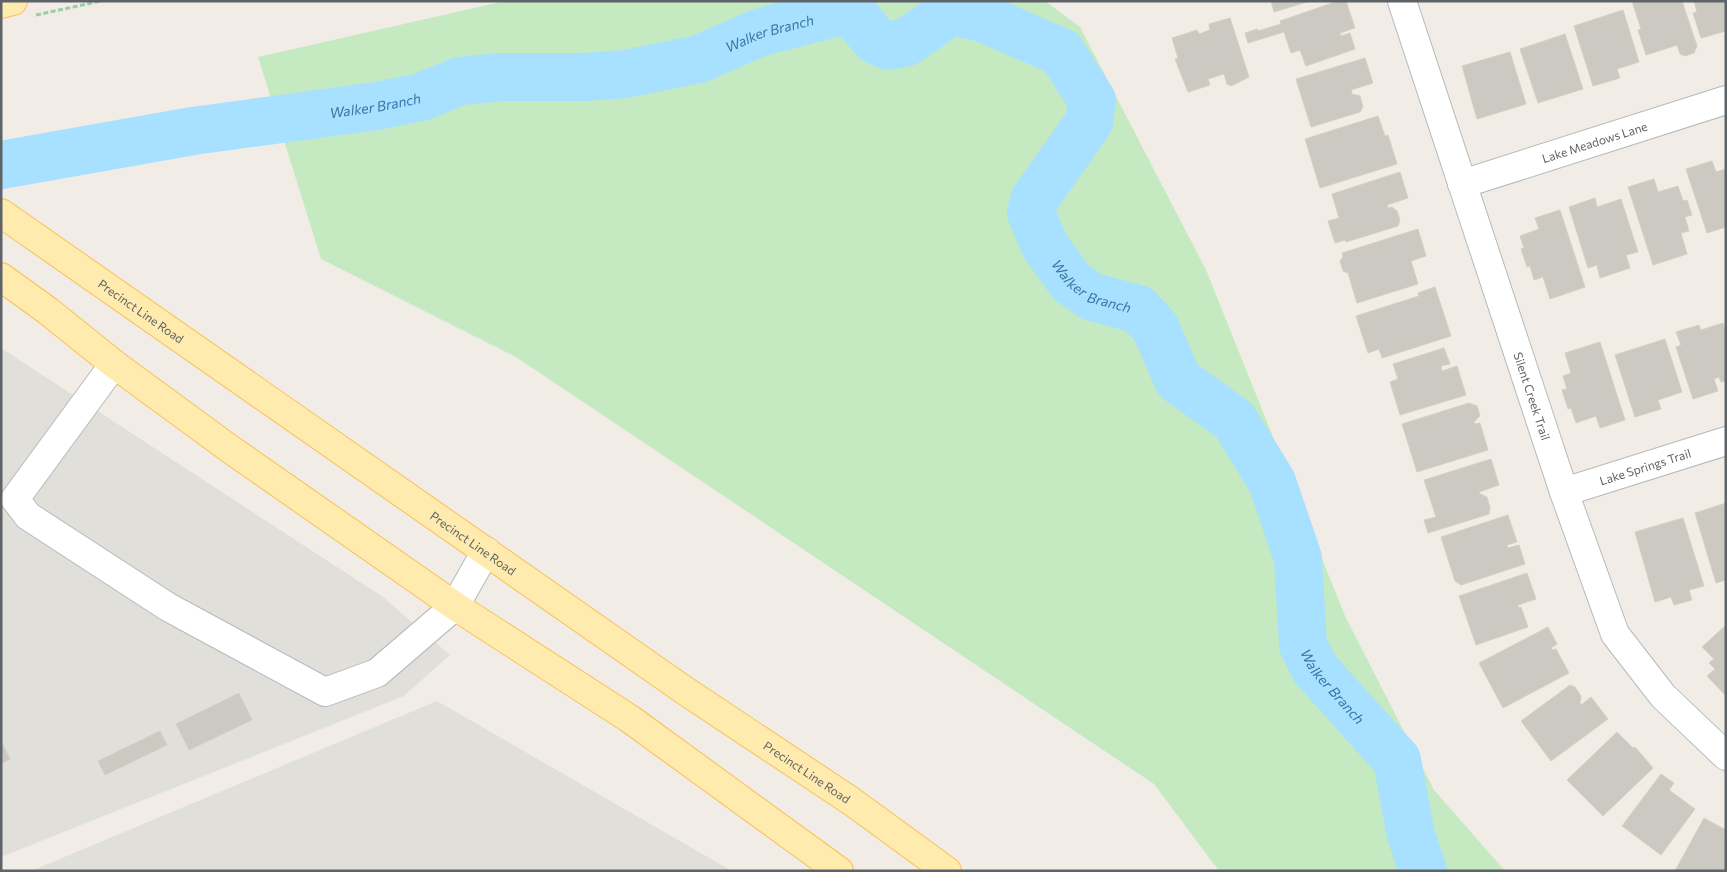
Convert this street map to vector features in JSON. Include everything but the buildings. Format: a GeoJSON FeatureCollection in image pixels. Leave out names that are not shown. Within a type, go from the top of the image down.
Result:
{"type":"FeatureCollection","features":[{"type":"Feature","properties":{"kind":"main road"},"geometry":{"type":"LineString","coordinates":[[1,4],[20,9]]}},
{"type":"Feature","properties":{"kind":"main road","name":"Precinct Line Road"},"geometry":{"type":"LineString","coordinates":[[1,214],[947,871]]}},
{"type":"Feature","properties":{"kind":"main road"},"geometry":{"type":"LineString","coordinates":[[1,277],[48,311],[114,364],[230,449],[455,606],[630,719],[839,871]]}},
{"type":"Feature","properties":{"kind":"street","name":"Silent Creek Trail"},"geometry":{"type":"LineString","coordinates":[[1402,1],[1564,492],[1614,634],[1663,696],[1726,756]]}},
{"type":"Feature","properties":{"kind":"street","name":"Lake Meadows Lane"},"geometry":{"type":"LineString","coordinates":[[1462,184],[1726,100]]}},
{"type":"Feature","properties":{"kind":"street"},"geometry":{"type":"LineString","coordinates":[[114,364],[16,499],[28,516],[168,607],[325,692],[377,673],[455,606],[486,551]]}},
{"type":"Feature","properties":{"kind":"street","name":"Lake Springs Trail"},"geometry":{"type":"LineString","coordinates":[[1564,492],[1726,441]]}},
{"type":"Feature","properties":{"kind":"path"},"geometry":{"type":"LineString","coordinates":[[20,9],[101,1]]}},
{"type":"Feature","properties":{"kind":"shaded area"},"geometry":{"type":"Polygon","coordinates":[[[1,348],[383,597],[450,655],[404,696],[1,857],[1,348]]]}},
{"type":"Feature","properties":{"kind":"shaded area"},"geometry":{"type":"Polygon","coordinates":[[[437,701],[732,871],[31,871],[437,701]]]}},
{"type":"Feature","properties":{"kind":"green space"},"geometry":{"type":"Polygon","coordinates":[[[505,1],[1045,1],[1080,27],[1206,270],[1345,616],[1434,790],[1505,871],[1219,871],[1154,784],[516,357],[321,259],[258,57],[505,1]]]}},
{"type":"Feature","properties":{"kind":"waterway","name":"Walker Branch"},"geometry":{"type":"LineString","coordinates":[[1,165],[193,131],[376,106],[421,97],[460,81],[501,77],[586,77],[625,74],[699,59],[761,32],[839,12],[856,17],[875,40],[889,46],[907,42],[951,11],[983,18],[1061,52],[1092,100],[1089,122],[1034,200],[1031,213],[1045,246],[1071,282],[1092,297],[1138,309],[1155,327],[1178,380],[1234,420],[1272,482],[1298,558],[1303,645],[1315,669],[1397,760],[1411,835],[1423,871]]}}]}
